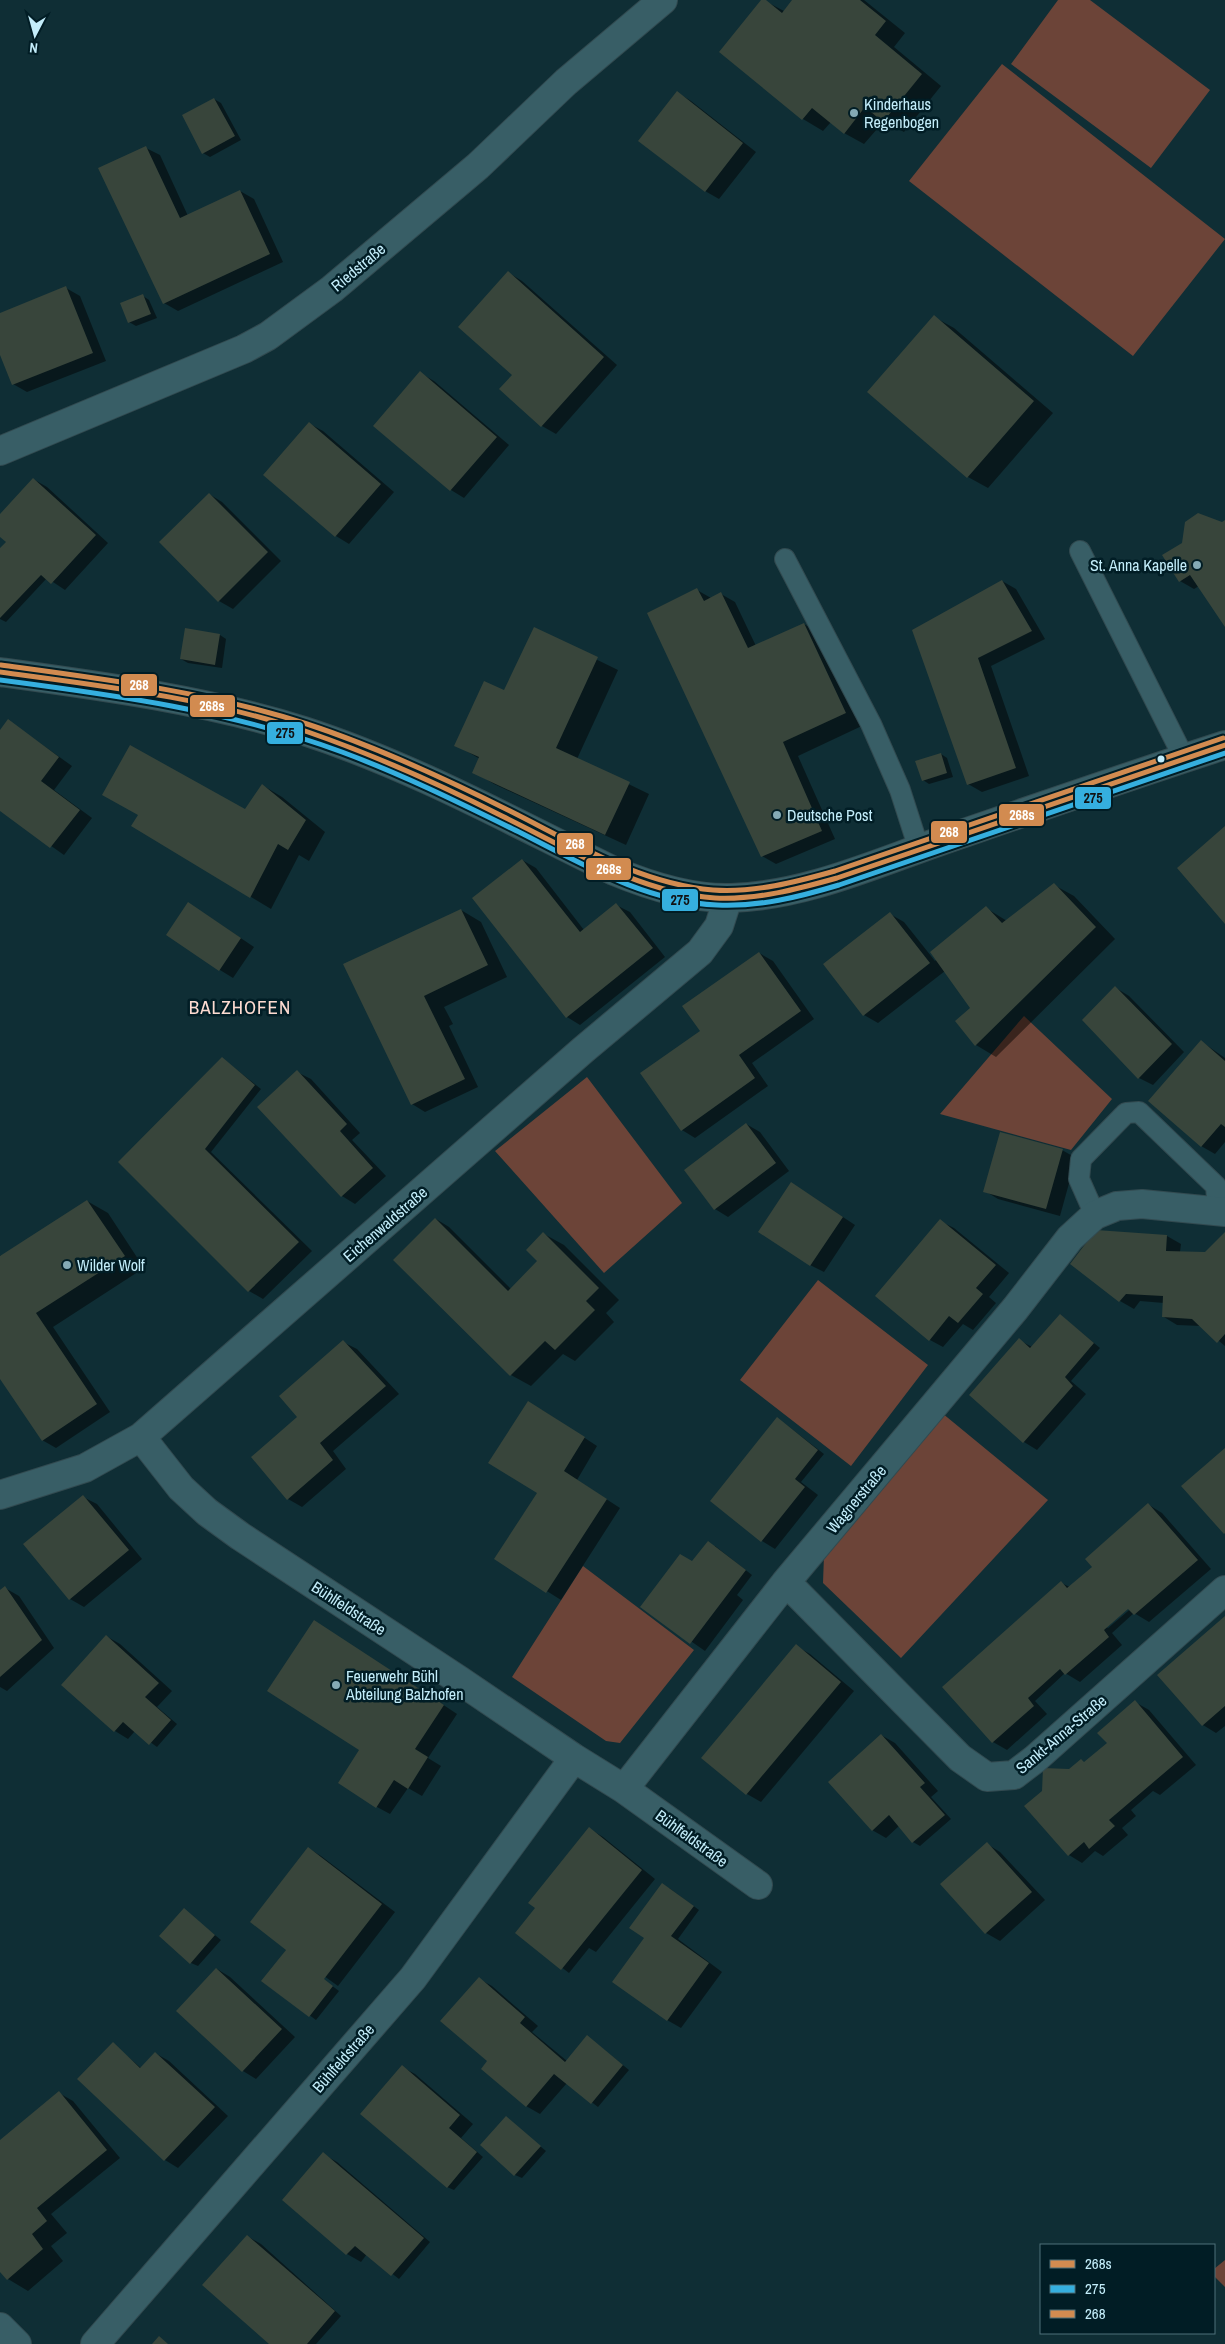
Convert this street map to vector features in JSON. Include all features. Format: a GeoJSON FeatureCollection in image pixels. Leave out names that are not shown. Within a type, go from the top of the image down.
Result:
{"type":"FeatureCollection","features":[{"type":"Feature","properties":{"kind":"street","name":"Riedstraße"},"geometry":{"type":"LineString","coordinates":[[0,451],[244,349],[268,336],[332,289],[470,172],[566,82],[663,0]]}},
{"type":"Feature","properties":{"kind":"street"},"geometry":{"type":"LineString","coordinates":[[0,672],[148,695],[212,708],[304,731],[421,777],[638,881],[694,895],[728,898],[755,897],[789,891],[1225,745]]}},
{"type":"Feature","properties":{"kind":"street","name":"Eichenwaldstraße"},"geometry":{"type":"LineString","coordinates":[[0,1495],[85,1468],[141,1437],[576,1057],[700,952],[719,926],[728,898]]}},
{"type":"Feature","properties":{"kind":"street","name":"Wagnerstraße"},"geometry":{"type":"LineString","coordinates":[[624,1789],[786,1582],[1015,1309],[1070,1238],[1095,1215],[1116,1206],[1142,1204],[1221,1211]]}},
{"type":"Feature","properties":{"kind":"street","name":"Bühlfeldstraße"},"geometry":{"type":"LineString","coordinates":[[141,1437],[181,1488],[207,1512],[240,1536],[574,1758],[624,1789],[758,1885]]}},
{"type":"Feature","properties":{"kind":"street","name":"Sankt-Anna-Straße"},"geometry":{"type":"LineString","coordinates":[[786,1582],[960,1758],[987,1777],[1014,1775],[1035,1759],[1225,1590]]}},
{"type":"Feature","properties":{"kind":"street","name":"Bühlfeldstraße"},"geometry":{"type":"LineString","coordinates":[[95,2344],[413,1978],[574,1758]]}},
{"type":"Feature","properties":{"kind":"street"},"geometry":{"type":"LineString","coordinates":[[0,2327],[17,2344]]}},
{"type":"Feature","properties":{"kind":"lane"},"geometry":{"type":"LineString","coordinates":[[1080,551],[1184,758]]}},
{"type":"Feature","properties":{"kind":"lane"},"geometry":{"type":"LineString","coordinates":[[784,559],[871,724],[900,790],[919,849]]}},
{"type":"Feature","properties":{"kind":"lane","name":"Wagnerstraße"},"geometry":{"type":"LineString","coordinates":[[1095,1215],[1079,1179],[1081,1159],[1126,1113],[1139,1112],[1216,1186],[1221,1211]]}},
{"type":"Feature","properties":{"kind":"shaded area"},"geometry":{"type":"Polygon","coordinates":[[[1058,0],[1090,0],[1210,90],[1151,168],[1011,64],[1058,0]]]}},
{"type":"Feature","properties":{"kind":"shaded area"},"geometry":{"type":"Polygon","coordinates":[[[1002,64],[1225,239],[1133,356],[909,181],[1002,64]]]}},
{"type":"Feature","properties":{"kind":"shaded area"},"geometry":{"type":"Polygon","coordinates":[[[1024,1016],[1112,1099],[1071,1150],[940,1114],[1024,1016]]]}},
{"type":"Feature","properties":{"kind":"shaded area"},"geometry":{"type":"Polygon","coordinates":[[[587,1077],[682,1203],[604,1273],[495,1151],[587,1077]]]}},
{"type":"Feature","properties":{"kind":"shaded area"},"geometry":{"type":"Polygon","coordinates":[[[818,1280],[928,1365],[851,1466],[740,1380],[818,1280]]]}},
{"type":"Feature","properties":{"kind":"shaded area"},"geometry":{"type":"Polygon","coordinates":[[[942,1413],[1048,1500],[901,1658],[823,1583],[824,1555],[942,1413]]]}},
{"type":"Feature","properties":{"kind":"shaded area"},"geometry":{"type":"Polygon","coordinates":[[[583,1566],[694,1650],[620,1743],[606,1741],[512,1677],[583,1566]]]}},
{"type":"Feature","properties":{"kind":"shaded area"},"geometry":{"type":"Polygon","coordinates":[[[1225,2260],[1225,2287],[1215,2277],[1215,2268],[1225,2260]]]}},
{"type":"Feature","properties":{"kind":"building"},"geometry":{"type":"Polygon","coordinates":[[[761,0],[766,0],[782,13],[792,0],[860,0],[886,21],[875,35],[922,74],[883,122],[865,107],[844,134],[812,108],[802,120],[719,52],[761,0]]]}},
{"type":"Feature","properties":{"kind":"building"},"geometry":{"type":"Polygon","coordinates":[[[677,91],[743,143],[705,192],[638,141],[677,91]]]}},
{"type":"Feature","properties":{"kind":"building"},"geometry":{"type":"Polygon","coordinates":[[[214,98],[235,136],[202,154],[182,115],[214,98]]]}},
{"type":"Feature","properties":{"kind":"building"},"geometry":{"type":"Polygon","coordinates":[[[146,146],[180,218],[240,190],[270,254],[163,304],[98,168],[146,146]]]}},
{"type":"Feature","properties":{"kind":"building"},"geometry":{"type":"Polygon","coordinates":[[[508,271],[604,357],[541,427],[499,389],[512,375],[458,327],[508,271]]]}},
{"type":"Feature","properties":{"kind":"building"},"geometry":{"type":"Polygon","coordinates":[[[66,286],[93,353],[12,385],[0,355],[0,313],[66,286]]]}},
{"type":"Feature","properties":{"kind":"building"},"geometry":{"type":"Polygon","coordinates":[[[143,294],[151,314],[128,323],[120,303],[143,294]]]}},
{"type":"Feature","properties":{"kind":"building"},"geometry":{"type":"Polygon","coordinates":[[[934,315],[1034,401],[967,478],[867,392],[934,315]]]}},
{"type":"Feature","properties":{"kind":"building"},"geometry":{"type":"Polygon","coordinates":[[[420,371],[497,437],[450,491],[373,426],[420,371]]]}},
{"type":"Feature","properties":{"kind":"building"},"geometry":{"type":"Polygon","coordinates":[[[309,422],[381,484],[335,537],[263,475],[309,422]]]}},
{"type":"Feature","properties":{"kind":"building"},"geometry":{"type":"Polygon","coordinates":[[[33,478],[96,535],[51,584],[41,575],[0,618],[0,548],[6,542],[0,537],[0,514],[33,478]]]}},
{"type":"Feature","properties":{"kind":"building"},"geometry":{"type":"Polygon","coordinates":[[[209,493],[268,552],[218,602],[159,542],[209,493]]]}},
{"type":"Feature","properties":{"kind":"building","name":"St. Anna Kapelle"},"geometry":{"type":"Polygon","coordinates":[[[1198,513],[1222,522],[1225,520],[1225,627],[1190,575],[1179,582],[1162,555],[1182,543],[1185,522],[1198,513]]]}},
{"type":"Feature","properties":{"kind":"building"},"geometry":{"type":"Polygon","coordinates":[[[1002,580],[1032,631],[978,658],[1016,768],[967,785],[912,630],[1002,580]]]}},
{"type":"Feature","properties":{"kind":"building"},"geometry":{"type":"Polygon","coordinates":[[[697,588],[704,601],[721,592],[748,648],[804,623],[846,713],[783,742],[822,831],[761,857],[647,613],[697,588]]]}},
{"type":"Feature","properties":{"kind":"building"},"geometry":{"type":"Polygon","coordinates":[[[534,627],[598,657],[556,748],[630,782],[605,835],[472,773],[479,757],[454,746],[484,681],[504,690],[534,627]]]}},
{"type":"Feature","properties":{"kind":"building"},"geometry":{"type":"Polygon","coordinates":[[[185,628],[220,634],[215,665],[180,659],[185,628]]]}},
{"type":"Feature","properties":{"kind":"building"},"geometry":{"type":"Polygon","coordinates":[[[8,719],[59,757],[41,781],[80,810],[50,848],[0,811],[0,730],[8,719]]]}},
{"type":"Feature","properties":{"kind":"building"},"geometry":{"type":"Polygon","coordinates":[[[130,745],[245,809],[262,784],[306,820],[288,850],[278,844],[250,898],[131,826],[138,815],[102,795],[130,745]]]}},
{"type":"Feature","properties":{"kind":"building"},"geometry":{"type":"Polygon","coordinates":[[[941,753],[947,773],[922,781],[915,761],[941,753]]]}},
{"type":"Feature","properties":{"kind":"building"},"geometry":{"type":"Polygon","coordinates":[[[1225,826],[1225,924],[1177,868],[1225,826]]]}},
{"type":"Feature","properties":{"kind":"building"},"geometry":{"type":"Polygon","coordinates":[[[522,859],[580,932],[616,903],[653,948],[566,1018],[472,898],[522,859]]]}},
{"type":"Feature","properties":{"kind":"building"},"geometry":{"type":"Polygon","coordinates":[[[1054,883],[1096,927],[975,1046],[955,1021],[970,1008],[930,952],[986,906],[1002,923],[1054,883]]]}},
{"type":"Feature","properties":{"kind":"building"},"geometry":{"type":"Polygon","coordinates":[[[188,902],[241,938],[219,971],[166,935],[188,902]]]}},
{"type":"Feature","properties":{"kind":"building"},"geometry":{"type":"Polygon","coordinates":[[[461,909],[488,965],[424,996],[465,1079],[411,1105],[343,964],[461,909]]]}},
{"type":"Feature","properties":{"kind":"building"},"geometry":{"type":"Polygon","coordinates":[[[890,912],[930,963],[863,1016],[823,964],[890,912]]]}},
{"type":"Feature","properties":{"kind":"building"},"geometry":{"type":"Polygon","coordinates":[[[759,952],[801,1011],[739,1055],[755,1078],[681,1131],[640,1073],[700,1031],[682,1006],[759,952]]]}},
{"type":"Feature","properties":{"kind":"building"},"geometry":{"type":"Polygon","coordinates":[[[1115,986],[1172,1044],[1138,1079],[1082,1020],[1115,986]]]}},
{"type":"Feature","properties":{"kind":"building"},"geometry":{"type":"Polygon","coordinates":[[[1201,1040],[1225,1061],[1225,1127],[1221,1124],[1201,1147],[1148,1101],[1201,1040]]]}},
{"type":"Feature","properties":{"kind":"building"},"geometry":{"type":"Polygon","coordinates":[[[222,1057],[255,1085],[205,1149],[299,1242],[248,1292],[118,1162],[222,1057]]]}},
{"type":"Feature","properties":{"kind":"building"},"geometry":{"type":"Polygon","coordinates":[[[297,1070],[347,1124],[340,1131],[373,1168],[341,1197],[257,1107],[297,1070]]]}},
{"type":"Feature","properties":{"kind":"building"},"geometry":{"type":"Polygon","coordinates":[[[746,1123],[776,1163],[714,1210],[684,1170],[746,1123]]]}},
{"type":"Feature","properties":{"kind":"building"},"geometry":{"type":"Polygon","coordinates":[[[1000,1132],[1063,1149],[1046,1209],[983,1192],[1000,1132]]]}},
{"type":"Feature","properties":{"kind":"building"},"geometry":{"type":"Polygon","coordinates":[[[791,1182],[843,1217],[810,1266],[758,1232],[791,1182]]]}},
{"type":"Feature","properties":{"kind":"building"},"geometry":{"type":"Polygon","coordinates":[[[87,1200],[125,1256],[36,1313],[97,1404],[42,1441],[0,1379],[0,1256],[87,1200]]]}},
{"type":"Feature","properties":{"kind":"building"},"geometry":{"type":"Polygon","coordinates":[[[435,1218],[508,1291],[537,1261],[526,1250],[543,1232],[599,1288],[586,1301],[595,1310],[555,1350],[545,1341],[510,1376],[393,1260],[435,1218]]]}},
{"type":"Feature","properties":{"kind":"building"},"geometry":{"type":"Polygon","coordinates":[[[940,1219],[996,1265],[976,1288],[983,1294],[958,1323],[949,1316],[929,1341],[875,1296],[940,1219]]]}},
{"type":"Feature","properties":{"kind":"building"},"geometry":{"type":"Polygon","coordinates":[[[1096,1230],[1167,1235],[1166,1251],[1205,1252],[1225,1232],[1225,1334],[1217,1343],[1192,1319],[1162,1317],[1163,1296],[1126,1294],[1119,1302],[1070,1264],[1096,1230]]]}},
{"type":"Feature","properties":{"kind":"building"},"geometry":{"type":"Polygon","coordinates":[[[1060,1314],[1094,1343],[1065,1377],[1073,1386],[1023,1443],[969,1395],[1019,1338],[1030,1348],[1060,1314]]]}},
{"type":"Feature","properties":{"kind":"building"},"geometry":{"type":"Polygon","coordinates":[[[343,1340],[386,1386],[320,1443],[333,1460],[287,1500],[251,1457],[297,1417],[279,1396],[343,1340]]]}},
{"type":"Feature","properties":{"kind":"building"},"geometry":{"type":"Polygon","coordinates":[[[528,1401],[585,1437],[564,1471],[607,1499],[546,1593],[494,1559],[537,1493],[488,1463],[528,1401]]]}},
{"type":"Feature","properties":{"kind":"building"},"geometry":{"type":"Polygon","coordinates":[[[777,1417],[818,1450],[795,1479],[805,1487],[761,1542],[710,1501],[777,1417]]]}},
{"type":"Feature","properties":{"kind":"building"},"geometry":{"type":"Polygon","coordinates":[[[1225,1448],[1225,1533],[1224,1534],[1181,1486],[1225,1448]]]}},
{"type":"Feature","properties":{"kind":"building"},"geometry":{"type":"Polygon","coordinates":[[[83,1495],[129,1550],[69,1600],[23,1544],[83,1495]]]}},
{"type":"Feature","properties":{"kind":"building"},"geometry":{"type":"Polygon","coordinates":[[[1148,1503],[1198,1560],[1134,1615],[1128,1609],[1104,1630],[1109,1637],[1065,1675],[1060,1669],[1028,1698],[1034,1706],[992,1743],[942,1687],[1061,1581],[1067,1588],[1092,1567],[1085,1559],[1148,1503]]]}},
{"type":"Feature","properties":{"kind":"building"},"geometry":{"type":"Polygon","coordinates":[[[708,1541],[746,1570],[690,1644],[640,1607],[680,1554],[692,1561],[708,1541]]]}},
{"type":"Feature","properties":{"kind":"building"},"geometry":{"type":"Polygon","coordinates":[[[5,1586],[42,1640],[0,1677],[0,1590],[5,1586]]]}},
{"type":"Feature","properties":{"kind":"building"},"geometry":{"type":"Polygon","coordinates":[[[1225,1616],[1225,1706],[1202,1726],[1157,1675],[1225,1616]]]}},
{"type":"Feature","properties":{"kind":"building"},"geometry":{"type":"Polygon","coordinates":[[[314,1620],[444,1705],[415,1749],[428,1757],[408,1789],[394,1780],[376,1808],[338,1783],[359,1750],[267,1691],[314,1620]]]}},
{"type":"Feature","properties":{"kind":"building"},"geometry":{"type":"Polygon","coordinates":[[[106,1635],[159,1683],[145,1697],[171,1720],[149,1745],[123,1722],[114,1732],[61,1685],[106,1635]]]}},
{"type":"Feature","properties":{"kind":"building"},"geometry":{"type":"Polygon","coordinates":[[[796,1644],[841,1682],[746,1795],[701,1758],[796,1644]]]}},
{"type":"Feature","properties":{"kind":"building"},"geometry":{"type":"Polygon","coordinates":[[[1135,1700],[1183,1757],[1109,1820],[1115,1826],[1089,1849],[1084,1842],[1068,1856],[1024,1806],[1042,1791],[1043,1768],[1069,1769],[1081,1759],[1084,1762],[1107,1743],[1097,1733],[1135,1700]]]}},
{"type":"Feature","properties":{"kind":"building"},"geometry":{"type":"Polygon","coordinates":[[[881,1734],[925,1783],[920,1787],[945,1815],[912,1843],[889,1815],[872,1831],[828,1782],[881,1734]]]}},
{"type":"Feature","properties":{"kind":"building"},"geometry":{"type":"Polygon","coordinates":[[[589,1827],[642,1870],[561,1970],[515,1933],[535,1908],[528,1903],[589,1827]]]}},
{"type":"Feature","properties":{"kind":"building"},"geometry":{"type":"Polygon","coordinates":[[[987,1842],[1032,1892],[985,1934],[940,1884],[987,1842]]]}},
{"type":"Feature","properties":{"kind":"building"},"geometry":{"type":"Polygon","coordinates":[[[308,1847],[382,1904],[324,1979],[333,1986],[309,2017],[261,1981],[286,1950],[250,1922],[308,1847]]]}},
{"type":"Feature","properties":{"kind":"building"},"geometry":{"type":"Polygon","coordinates":[[[662,1883],[694,1906],[671,1936],[709,1963],[667,2021],[612,1982],[644,1938],[629,1928],[662,1883]]]}},
{"type":"Feature","properties":{"kind":"building"},"geometry":{"type":"Polygon","coordinates":[[[184,1908],[215,1935],[190,1964],[159,1936],[184,1908]]]}},
{"type":"Feature","properties":{"kind":"building"},"geometry":{"type":"Polygon","coordinates":[[[216,1968],[282,2029],[242,2072],[176,2011],[216,1968]]]}},
{"type":"Feature","properties":{"kind":"building"},"geometry":{"type":"Polygon","coordinates":[[[479,1977],[525,2017],[520,2023],[565,2062],[587,2035],[623,2065],[591,2104],[554,2074],[526,2107],[481,2069],[487,2061],[440,2021],[479,1977]]]}},
{"type":"Feature","properties":{"kind":"building"},"geometry":{"type":"Polygon","coordinates":[[[113,2042],[140,2068],[155,2052],[215,2107],[164,2161],[77,2079],[113,2042]]]}},
{"type":"Feature","properties":{"kind":"building"},"geometry":{"type":"Polygon","coordinates":[[[402,2065],[460,2115],[449,2128],[477,2152],[447,2188],[360,2114],[402,2065]]]}},
{"type":"Feature","properties":{"kind":"building"},"geometry":{"type":"Polygon","coordinates":[[[59,2091],[107,2150],[37,2208],[47,2221],[32,2234],[43,2249],[7,2280],[0,2272],[0,2140],[59,2091]]]}},
{"type":"Feature","properties":{"kind":"building"},"geometry":{"type":"Polygon","coordinates":[[[506,2116],[541,2146],[514,2176],[480,2145],[506,2116]]]}},
{"type":"Feature","properties":{"kind":"building"},"geometry":{"type":"Polygon","coordinates":[[[323,2152],[424,2238],[391,2276],[355,2246],[346,2255],[282,2200],[323,2152]]]}},
{"type":"Feature","properties":{"kind":"building"},"geometry":{"type":"Polygon","coordinates":[[[247,2235],[335,2311],[307,2344],[269,2344],[202,2285],[247,2235]]]}},
{"type":"Feature","properties":{"kind":"building"},"geometry":{"type":"Polygon","coordinates":[[[159,2336],[168,2344],[152,2344],[159,2336]]]}},
{"type":"Feature","properties":{"kind":"transit line","name":"268"},"geometry":{"type":"LineString","coordinates":[[1,665],[117,681],[194,695],[232,703],[307,724],[385,753],[435,775],[634,871],[659,880],[713,890],[759,888],[790,883],[835,871],[1223,738]]}},
{"type":"Feature","properties":{"kind":"transit line","name":"268s"},"geometry":{"type":"LineString","coordinates":[[0,672],[156,694],[271,720],[357,750],[430,781],[579,855],[632,879],[659,888],[715,898],[762,895],[792,890],[837,878],[1225,745]]}},
{"type":"Feature","properties":{"kind":"transit line","name":"275"},"geometry":{"type":"LineString","coordinates":[[0,680],[173,706],[216,715],[300,738],[342,752],[411,780],[617,880],[666,897],[717,905],[764,903],[839,885],[1225,753]]}},
{"type":"Feature","properties":{"kind":"place","name":"Kinderhaus Regenbogen"},"geometry":{"type":"Point","coordinates":[854,113]}},
{"type":"Feature","properties":{"kind":"place","name":"St. Anna Kapelle"},"geometry":{"type":"Point","coordinates":[1197,565]}},
{"type":"Feature","properties":{"kind":"place","name":"Deutsche Post"},"geometry":{"type":"Point","coordinates":[777,815]}},
{"type":"Feature","properties":{"kind":"place","name":"Wilder Wolf"},"geometry":{"type":"Point","coordinates":[67,1265]}},
{"type":"Feature","properties":{"kind":"place","name":"Feuerwehr Bühl Abteilung Balzhofen"},"geometry":{"type":"Point","coordinates":[336,1685]}},
{"type":"Feature","properties":{"kind":"district","name":"BALZHOFEN"},"geometry":{"type":"Point","coordinates":[240,1007]}}]}
